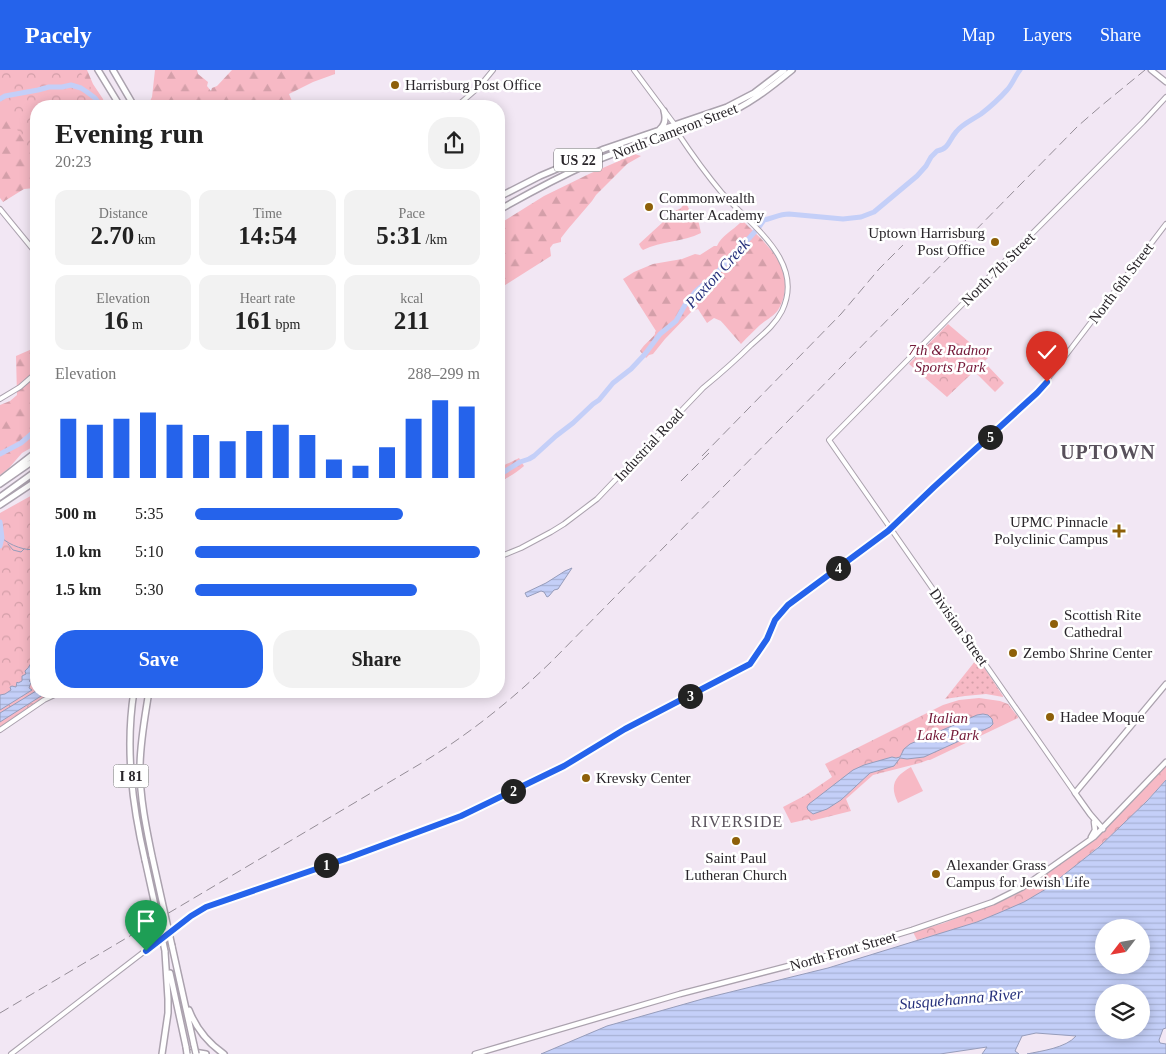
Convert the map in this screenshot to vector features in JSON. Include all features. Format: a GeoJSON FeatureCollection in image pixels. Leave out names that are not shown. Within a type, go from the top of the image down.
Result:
{"type":"FeatureCollection","features":[{"type":"Feature","properties":{"kind":"highway"},"geometry":{"type":"LineString","coordinates":[[98,70],[116,100]]}},
{"type":"Feature","properties":{"kind":"highway"},"geometry":{"type":"LineString","coordinates":[[113,70],[131,100]]}},
{"type":"Feature","properties":{"kind":"highway","name":"North Cameron Street"},"geometry":{"type":"LineString","coordinates":[[505,194],[540,176],[618,144],[720,110],[765,85],[784,70]]}},
{"type":"Feature","properties":{"kind":"highway","name":"North Cameron Street"},"geometry":{"type":"LineString","coordinates":[[505,207],[536,189],[589,164],[740,108],[765,92],[792,70]]}},
{"type":"Feature","properties":{"kind":"highway"},"geometry":{"type":"LineString","coordinates":[[126,92],[134,100]]}},
{"type":"Feature","properties":{"kind":"highway"},"geometry":{"type":"LineString","coordinates":[[660,129],[665,122],[664,111]]}},
{"type":"Feature","properties":{"kind":"highway"},"geometry":{"type":"LineString","coordinates":[[0,480],[30,457]]}},
{"type":"Feature","properties":{"kind":"highway"},"geometry":{"type":"LineString","coordinates":[[0,484],[30,463]]}},
{"type":"Feature","properties":{"kind":"highway"},"geometry":{"type":"LineString","coordinates":[[0,497],[30,475]]}},
{"type":"Feature","properties":{"kind":"highway"},"geometry":{"type":"LineString","coordinates":[[0,505],[30,486]]}},
{"type":"Feature","properties":{"kind":"highway","name":"I 81"},"geometry":{"type":"LineString","coordinates":[[133,698],[129,752],[135,814],[187,1054]]}},
{"type":"Feature","properties":{"kind":"highway","name":"I 81"},"geometry":{"type":"LineString","coordinates":[[148,698],[140,768],[143,808],[196,1054]]}},
{"type":"Feature","properties":{"kind":"highway"},"geometry":{"type":"LineString","coordinates":[[162,1054],[168,1013],[165,951]]}},
{"type":"Feature","properties":{"kind":"highway"},"geometry":{"type":"LineString","coordinates":[[182,988],[196,1024],[208,1040],[224,1054]]}},
{"type":"Feature","properties":{"kind":"highway"},"geometry":{"type":"LineString","coordinates":[[187,1054],[194,1052],[206,1054]]}},
{"type":"Feature","properties":{"kind":"main road"},"geometry":{"type":"LineString","coordinates":[[1151,70],[1166,82]]}},
{"type":"Feature","properties":{"kind":"main road"},"geometry":{"type":"LineString","coordinates":[[1075,793],[1166,684]]}},
{"type":"Feature","properties":{"kind":"main road","name":"North Front Street"},"geometry":{"type":"LineString","coordinates":[[475,1054],[680,994],[824,957],[989,904],[1021,888],[1094,836],[1166,762]]}},
{"type":"Feature","properties":{"kind":"main road","name":"Division Street"},"geometry":{"type":"LineString","coordinates":[[1075,793],[1102,829]]}},
{"type":"Feature","properties":{"kind":"main road"},"geometry":{"type":"LineString","coordinates":[[1088,840],[1096,828],[1090,814]]}},
{"type":"Feature","properties":{"kind":"street"},"geometry":{"type":"LineString","coordinates":[[464,100],[479,87],[493,70]]}},
{"type":"Feature","properties":{"kind":"street"},"geometry":{"type":"LineString","coordinates":[[634,70],[675,125],[677,132]]}},
{"type":"Feature","properties":{"kind":"street","name":"North 7th Street"},"geometry":{"type":"LineString","coordinates":[[829,440],[1144,122],[1166,97]]}},
{"type":"Feature","properties":{"kind":"street","name":"Industrial Road"},"geometry":{"type":"LineString","coordinates":[[505,555],[551,532],[597,499],[703,388],[768,330],[782,310],[788,288],[785,267],[776,251],[718,188],[677,132]]}},
{"type":"Feature","properties":{"kind":"street"},"geometry":{"type":"LineString","coordinates":[[0,209],[30,246]]}},
{"type":"Feature","properties":{"kind":"street","name":"North 6th Street"},"geometry":{"type":"LineString","coordinates":[[11,1054],[180,924],[206,907],[348,858],[461,816],[564,766],[601,742],[750,664],[767,639],[775,620],[788,605],[891,528],[1037,393],[1166,224]]}},
{"type":"Feature","properties":{"kind":"street"},"geometry":{"type":"LineString","coordinates":[[0,400],[30,378]]}},
{"type":"Feature","properties":{"kind":"street","name":"Division Street"},"geometry":{"type":"LineString","coordinates":[[829,440],[1075,793]]}},
{"type":"Feature","properties":{"kind":"street"},"geometry":{"type":"LineString","coordinates":[[0,730],[48,698]]}},
{"type":"Feature","properties":{"kind":"green space"},"geometry":{"type":"Polygon","coordinates":[[[0,70],[87,70],[103,100],[30,100],[30,188],[24,189],[3,202],[0,198],[0,70]]]}},
{"type":"Feature","properties":{"kind":"green space"},"geometry":{"type":"Polygon","coordinates":[[[0,70],[79,70],[99,100],[30,100],[30,151],[0,101],[0,70]]]}},
{"type":"Feature","properties":{"kind":"green space"},"geometry":{"type":"Polygon","coordinates":[[[155,70],[197,70],[198,74],[208,82],[207,86],[211,91],[232,70],[335,70],[335,74],[289,94],[292,100],[150,100],[155,70]]]}},
{"type":"Feature","properties":{"kind":"green space"},"geometry":{"type":"Polygon","coordinates":[[[635,154],[641,156],[627,164],[596,195],[561,238],[561,242],[553,244],[550,248],[551,256],[505,285],[505,220],[544,196],[635,154]]]}},
{"type":"Feature","properties":{"kind":"green space"},"geometry":{"type":"Polygon","coordinates":[[[684,204],[687,205],[694,217],[698,219],[701,233],[643,250],[639,244],[684,204]]]}},
{"type":"Feature","properties":{"kind":"green space"},"geometry":{"type":"Polygon","coordinates":[[[744,222],[765,242],[781,266],[785,288],[778,310],[741,344],[721,321],[714,318],[707,323],[698,309],[692,311],[653,354],[646,358],[640,351],[656,331],[623,279],[653,264],[682,259],[695,254],[700,255],[717,246],[724,236],[744,222]]]}},
{"type":"Feature","properties":{"kind":"green space","name":"7th & Radnor Sports Park"},"geometry":{"type":"Polygon","coordinates":[[[948,324],[988,358],[947,397],[909,364],[948,324]]]}},
{"type":"Feature","properties":{"kind":"green space"},"geometry":{"type":"Polygon","coordinates":[[[30,350],[30,448],[22,453],[0,475],[0,405],[10,401],[17,395],[16,356],[30,350]]]}},
{"type":"Feature","properties":{"kind":"green space"},"geometry":{"type":"Polygon","coordinates":[[[934,353],[940,359],[942,365],[940,371],[934,377],[920,363],[934,353]]]}},
{"type":"Feature","properties":{"kind":"green space"},"geometry":{"type":"Polygon","coordinates":[[[987,365],[1004,383],[995,392],[977,374],[987,365]]]}},
{"type":"Feature","properties":{"kind":"green space"},"geometry":{"type":"Polygon","coordinates":[[[519,458],[524,466],[505,479],[506,464],[519,458]]]}},
{"type":"Feature","properties":{"kind":"green space"},"geometry":{"type":"Polygon","coordinates":[[[30,496],[30,698],[44,698],[0,727],[0,513],[30,496]]]}},
{"type":"Feature","properties":{"kind":"green space"},"geometry":{"type":"Polygon","coordinates":[[[976,660],[979,660],[1003,697],[986,694],[945,699],[976,660]]]}},
{"type":"Feature","properties":{"kind":"green space","name":"Italian Lake Park"},"geometry":{"type":"Polygon","coordinates":[[[979,698],[1008,704],[1018,718],[930,760],[873,775],[846,799],[851,811],[811,821],[809,819],[791,823],[783,807],[804,796],[832,777],[825,764],[943,705],[959,700],[979,698]]]}},
{"type":"Feature","properties":{"kind":"green space"},"geometry":{"type":"Polygon","coordinates":[[[1166,765],[1166,780],[1145,803],[1099,846],[1045,890],[999,914],[917,940],[913,932],[944,923],[1013,896],[1095,838],[1166,765]]]}},
{"type":"Feature","properties":{"kind":"green space"},"geometry":{"type":"Polygon","coordinates":[[[911,767],[923,791],[898,803],[894,791],[895,782],[901,774],[911,767]]]}},
{"type":"Feature","properties":{"kind":"water"},"geometry":{"type":"Polygon","coordinates":[[[572,568],[558,589],[554,590],[549,596],[547,597],[541,591],[527,597],[525,593],[572,568]]]}},
{"type":"Feature","properties":{"kind":"water"},"geometry":{"type":"Polygon","coordinates":[[[30,665],[30,691],[0,710],[0,695],[11,690],[10,687],[12,686],[16,687],[17,682],[22,681],[22,676],[26,674],[25,671],[30,665]]]}},
{"type":"Feature","properties":{"kind":"water"},"geometry":{"type":"Polygon","coordinates":[[[30,695],[30,698],[38,698],[0,722],[0,713],[30,695]]]}},
{"type":"Feature","properties":{"kind":"water"},"geometry":{"type":"Polygon","coordinates":[[[983,714],[988,715],[992,719],[993,724],[990,727],[924,757],[900,758],[894,766],[870,773],[841,800],[827,809],[813,814],[808,810],[809,804],[853,770],[892,757],[900,757],[904,749],[910,744],[983,714]]]}},
{"type":"Feature","properties":{"kind":"water","name":"Susquehanna River"},"geometry":{"type":"Polygon","coordinates":[[[1166,780],[1166,1028],[1163,1029],[1159,1040],[1160,1043],[1166,1044],[1166,1054],[1027,1054],[1060,1046],[1076,1036],[1036,1033],[1022,1036],[1015,1051],[1019,1054],[982,1054],[987,1047],[940,1054],[541,1054],[607,1026],[706,998],[828,968],[977,922],[1024,902],[1046,889],[1099,847],[1166,780]]]}},
{"type":"Feature","properties":{"kind":"waterway","name":"Paxton Creek"},"geometry":{"type":"LineString","coordinates":[[505,471],[534,456],[599,400],[613,383],[631,369],[660,334],[676,321],[695,292],[716,274],[764,220],[789,214],[843,219],[861,217],[874,212],[917,176],[931,157],[937,151],[944,148],[961,127],[981,114],[998,99],[1009,88],[1020,70]]}},
{"type":"Feature","properties":{"kind":"waterway","name":"Paxton Creek"},"geometry":{"type":"LineString","coordinates":[[0,99],[5,96],[49,87],[71,85],[81,88],[96,100]]}},
{"type":"Feature","properties":{"kind":"waterway","name":"Paxton Creek"},"geometry":{"type":"LineString","coordinates":[[0,454],[21,443],[30,435]]}},
{"type":"Feature","properties":{"kind":"waterway","name":"Paxton Creek"},"geometry":{"type":"LineString","coordinates":[[0,522],[2,538],[0,546]]}},
{"type":"Feature","properties":{"kind":"waterway"},"geometry":{"type":"LineString","coordinates":[[2,538],[18,547],[30,550]]}},
{"type":"Feature","properties":{"kind":"waterway"},"geometry":{"type":"LineString","coordinates":[[8,544],[13,550],[21,552],[24,549]]}},
{"type":"Feature","properties":{"kind":"railway"},"geometry":{"type":"LineString","coordinates":[[0,1013],[425,761],[476,726],[508,701],[553,660],[1078,126],[1145,70]]}},
{"type":"Feature","properties":{"kind":"railway"},"geometry":{"type":"LineString","coordinates":[[702,456],[841,314],[879,269],[903,245]]}},
{"type":"Feature","properties":{"kind":"railway"},"geometry":{"type":"LineString","coordinates":[[681,481],[709,453]]}},
{"type":"Feature","properties":{"kind":"place","name":"Harrisburg Post Office"},"geometry":{"type":"Point","coordinates":[395,85]}},
{"type":"Feature","properties":{"kind":"place","name":"Commonwealth Charter Academy"},"geometry":{"type":"Point","coordinates":[649,207]}},
{"type":"Feature","properties":{"kind":"place","name":"Uptown Harrisburg Post Office"},"geometry":{"type":"Point","coordinates":[995,242]}},
{"type":"Feature","properties":{"kind":"place","name":"UPMC Pinnacle Polyclinic Campus"},"geometry":{"type":"Point","coordinates":[1119,531]}},
{"type":"Feature","properties":{"kind":"place","name":"Scottish Rite Cathedral"},"geometry":{"type":"Point","coordinates":[1054,624]}},
{"type":"Feature","properties":{"kind":"place","name":"Zembo Shrine Center"},"geometry":{"type":"Point","coordinates":[1013,653]}},
{"type":"Feature","properties":{"kind":"place","name":"Hadee Moque"},"geometry":{"type":"Point","coordinates":[1050,717]}},
{"type":"Feature","properties":{"kind":"place","name":"Krevsky Center"},"geometry":{"type":"Point","coordinates":[586,778]}},
{"type":"Feature","properties":{"kind":"place","name":"Saint Paul Lutheran Church"},"geometry":{"type":"Point","coordinates":[736,841]}},
{"type":"Feature","properties":{"kind":"place","name":"Alexander Grass Campus for Jewish Life"},"geometry":{"type":"Point","coordinates":[936,874]}},
{"type":"Feature","properties":{"kind":"district","name":"UPTOWN"},"geometry":{"type":"Point","coordinates":[1108,452]}},
{"type":"Feature","properties":{"kind":"district","name":"RIVERSIDE"},"geometry":{"type":"Point","coordinates":[737,821]}},
{"type":"Feature","properties":{"kind":"route"},"geometry":{"type":"LineString","coordinates":[[146,951],[191,916],[206,907],[348,858],[461,816],[564,766],[601,742],[750,664],[760,652],[775,620],[788,605],[888,531],[1047,382]]}}]}
